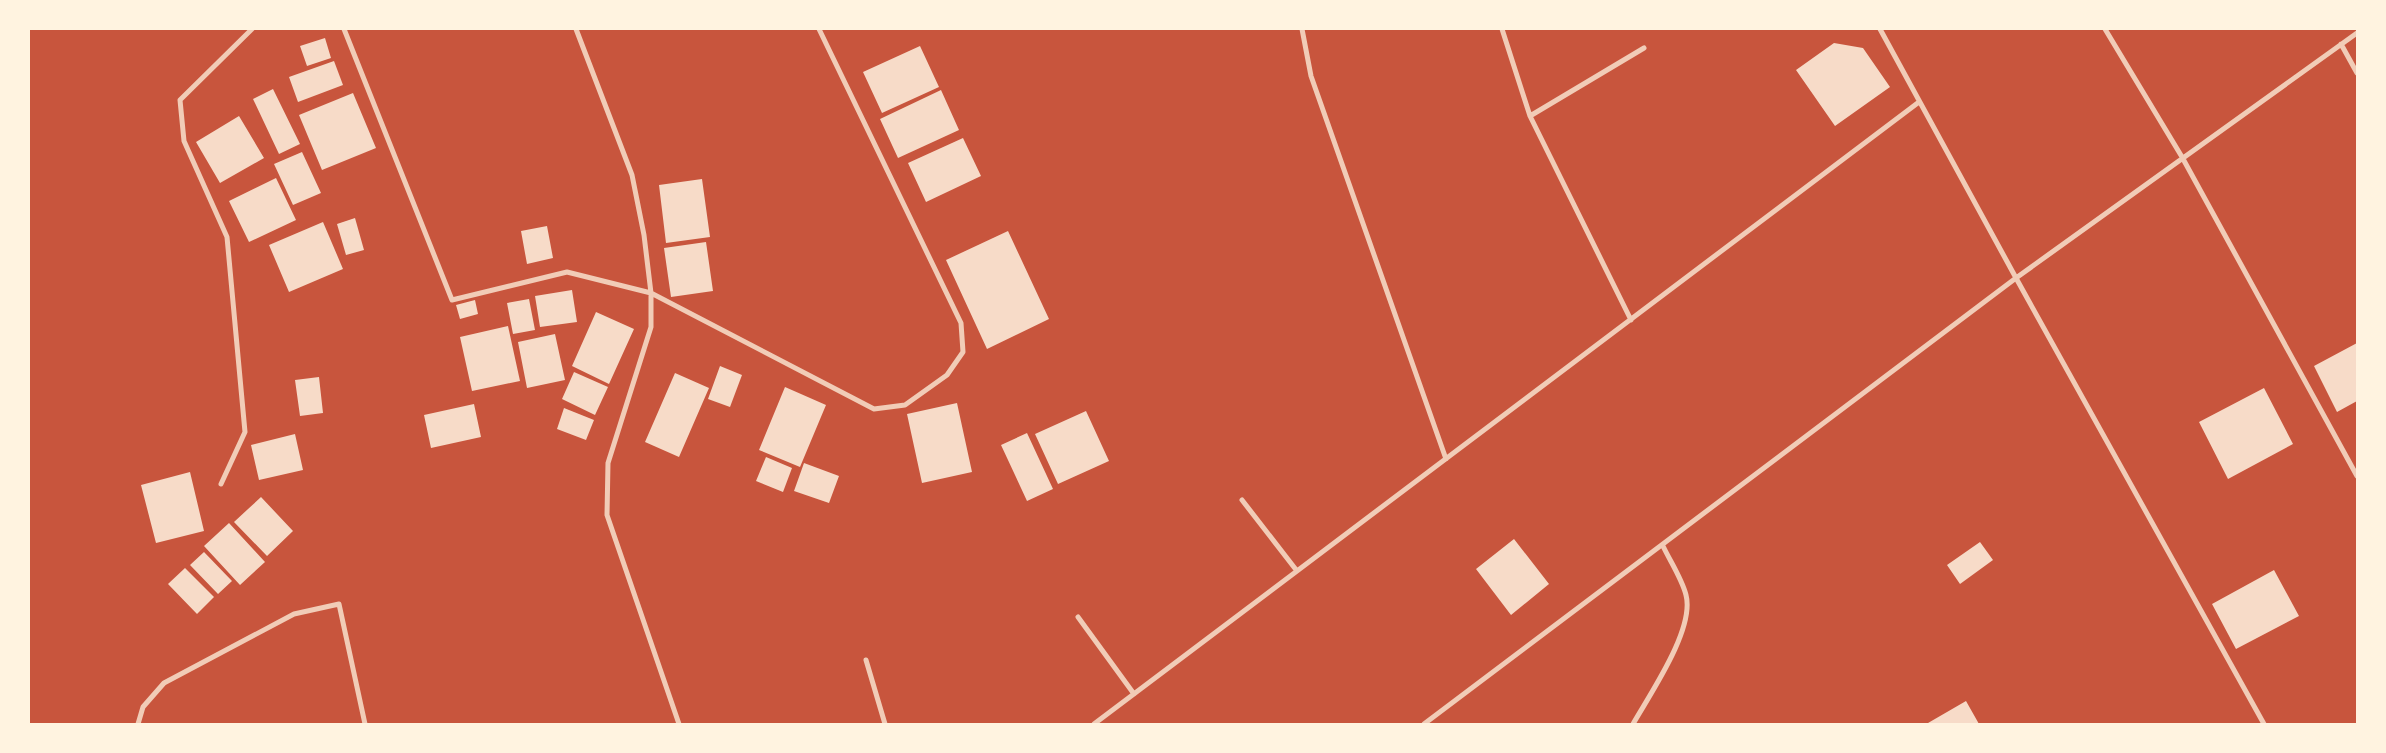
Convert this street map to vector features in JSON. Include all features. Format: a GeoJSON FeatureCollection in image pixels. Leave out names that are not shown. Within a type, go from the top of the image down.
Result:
{"type":"FeatureCollection","features":[{"type":"Feature","properties":{"kind":"street"},"geometry":{"type":"LineString","coordinates":[[221,484],[246,432],[227,237],[184,141],[180,100],[252,29]]}},
{"type":"Feature","properties":{"kind":"street"},"geometry":{"type":"LineString","coordinates":[[344,29],[452,300],[567,272],[651,294],[874,409],[906,405],[947,375],[963,352],[961,323],[819,29]]}},
{"type":"Feature","properties":{"kind":"street"},"geometry":{"type":"LineString","coordinates":[[576,29],[632,175],[644,235],[651,294],[651,327],[608,463],[607,515],[679,724]]}},
{"type":"Feature","properties":{"kind":"street"},"geometry":{"type":"LineString","coordinates":[[1302,29],[1311,76],[1446,459]]}},
{"type":"Feature","properties":{"kind":"street"},"geometry":{"type":"LineString","coordinates":[[1502,29],[1530,116],[1631,320]]}},
{"type":"Feature","properties":{"kind":"street"},"geometry":{"type":"LineString","coordinates":[[1880,29],[2264,724]]}},
{"type":"Feature","properties":{"kind":"street"},"geometry":{"type":"LineString","coordinates":[[2105,29],[2182,157],[2357,476]]}},
{"type":"Feature","properties":{"kind":"street"},"geometry":{"type":"LineString","coordinates":[[1424,724],[2016,278],[2357,33]]}},
{"type":"Feature","properties":{"kind":"street"},"geometry":{"type":"LineString","coordinates":[[2341,44],[2357,73]]}},
{"type":"Feature","properties":{"kind":"street"},"geometry":{"type":"LineString","coordinates":[[1530,116],[1644,48]]}},
{"type":"Feature","properties":{"kind":"street"},"geometry":{"type":"LineString","coordinates":[[1094,724],[1919,102]]}},
{"type":"Feature","properties":{"kind":"street"},"geometry":{"type":"LineString","coordinates":[[1242,500],[1297,572]]}},
{"type":"Feature","properties":{"kind":"street"},"geometry":{"type":"LineString","coordinates":[[1633,724],[1676,648],[1686,622],[1687,595],[1662,546]]}},
{"type":"Feature","properties":{"kind":"street"},"geometry":{"type":"LineString","coordinates":[[138,724],[143,706],[164,683],[294,614],[339,604],[365,724]]}},
{"type":"Feature","properties":{"kind":"street"},"geometry":{"type":"LineString","coordinates":[[1078,618],[1134,694]]}},
{"type":"Feature","properties":{"kind":"street"},"geometry":{"type":"LineString","coordinates":[[866,660],[884,724]]}},
{"type":"Feature","properties":{"kind":"building"},"geometry":{"type":"Polygon","coordinates":[[[325,38],[331,58],[307,66],[300,46],[325,38]]]}},
{"type":"Feature","properties":{"kind":"building"},"geometry":{"type":"Polygon","coordinates":[[[1834,43],[1863,48],[1890,87],[1835,126],[1796,70],[1834,43]]]}},
{"type":"Feature","properties":{"kind":"building"},"geometry":{"type":"Polygon","coordinates":[[[920,46],[939,87],[882,113],[863,72],[920,46]]]}},
{"type":"Feature","properties":{"kind":"building"},"geometry":{"type":"Polygon","coordinates":[[[334,61],[343,85],[298,102],[289,77],[334,61]]]}},
{"type":"Feature","properties":{"kind":"building"},"geometry":{"type":"Polygon","coordinates":[[[273,89],[300,144],[279,154],[253,99],[273,89]]]}},
{"type":"Feature","properties":{"kind":"building"},"geometry":{"type":"Polygon","coordinates":[[[941,90],[959,130],[898,158],[880,119],[941,90]]]}},
{"type":"Feature","properties":{"kind":"building"},"geometry":{"type":"Polygon","coordinates":[[[353,93],[376,148],[322,170],[299,115],[353,93]]]}},
{"type":"Feature","properties":{"kind":"building"},"geometry":{"type":"Polygon","coordinates":[[[239,116],[264,158],[220,183],[196,142],[239,116]]]}},
{"type":"Feature","properties":{"kind":"building"},"geometry":{"type":"Polygon","coordinates":[[[963,138],[981,176],[926,202],[908,163],[963,138]]]}},
{"type":"Feature","properties":{"kind":"building"},"geometry":{"type":"Polygon","coordinates":[[[302,152],[321,193],[293,205],[274,164],[302,152]]]}},
{"type":"Feature","properties":{"kind":"building"},"geometry":{"type":"Polygon","coordinates":[[[276,178],[296,220],[249,242],[229,201],[276,178]]]}},
{"type":"Feature","properties":{"kind":"building"},"geometry":{"type":"Polygon","coordinates":[[[702,179],[710,237],[666,243],[659,185],[702,179]]]}},
{"type":"Feature","properties":{"kind":"building"},"geometry":{"type":"Polygon","coordinates":[[[355,218],[364,250],[346,255],[337,224],[355,218]]]}},
{"type":"Feature","properties":{"kind":"building"},"geometry":{"type":"Polygon","coordinates":[[[323,222],[343,269],[289,292],[269,245],[323,222]]]}},
{"type":"Feature","properties":{"kind":"building"},"geometry":{"type":"Polygon","coordinates":[[[547,226],[553,258],[527,264],[521,231],[547,226]]]}},
{"type":"Feature","properties":{"kind":"building"},"geometry":{"type":"Polygon","coordinates":[[[1008,231],[1049,319],[987,349],[946,260],[1008,231]]]}},
{"type":"Feature","properties":{"kind":"building"},"geometry":{"type":"Polygon","coordinates":[[[706,242],[713,291],[671,297],[664,248],[706,242]]]}},
{"type":"Feature","properties":{"kind":"building"},"geometry":{"type":"Polygon","coordinates":[[[572,290],[577,322],[540,327],[535,296],[572,290]]]}},
{"type":"Feature","properties":{"kind":"building"},"geometry":{"type":"Polygon","coordinates":[[[529,299],[535,330],[513,334],[507,303],[529,299]]]}},
{"type":"Feature","properties":{"kind":"building"},"geometry":{"type":"Polygon","coordinates":[[[475,300],[478,314],[460,319],[456,305],[475,300]]]}},
{"type":"Feature","properties":{"kind":"building"},"geometry":{"type":"Polygon","coordinates":[[[596,312],[634,329],[609,384],[572,366],[596,312]]]}},
{"type":"Feature","properties":{"kind":"building"},"geometry":{"type":"Polygon","coordinates":[[[508,326],[520,381],[472,391],[460,337],[508,326]]]}},
{"type":"Feature","properties":{"kind":"building"},"geometry":{"type":"Polygon","coordinates":[[[555,334],[565,380],[527,388],[518,342],[555,334]]]}},
{"type":"Feature","properties":{"kind":"building"},"geometry":{"type":"Polygon","coordinates":[[[2357,343],[2357,401],[2337,412],[2314,366],[2357,343]]]}},
{"type":"Feature","properties":{"kind":"building"},"geometry":{"type":"Polygon","coordinates":[[[720,366],[742,375],[730,407],[708,399],[720,366]]]}},
{"type":"Feature","properties":{"kind":"building"},"geometry":{"type":"Polygon","coordinates":[[[574,372],[608,387],[595,415],[562,399],[574,372]]]}},
{"type":"Feature","properties":{"kind":"building"},"geometry":{"type":"Polygon","coordinates":[[[675,373],[709,388],[679,457],[645,442],[675,373]]]}},
{"type":"Feature","properties":{"kind":"building"},"geometry":{"type":"Polygon","coordinates":[[[319,377],[323,413],[300,416],[295,380],[319,377]]]}},
{"type":"Feature","properties":{"kind":"building"},"geometry":{"type":"Polygon","coordinates":[[[785,387],[826,405],[800,467],[759,450],[785,387]]]}},
{"type":"Feature","properties":{"kind":"building"},"geometry":{"type":"Polygon","coordinates":[[[2264,388],[2293,444],[2228,479],[2199,422],[2264,388]]]}},
{"type":"Feature","properties":{"kind":"building"},"geometry":{"type":"Polygon","coordinates":[[[957,403],[972,472],[922,483],[907,414],[957,403]]]}},
{"type":"Feature","properties":{"kind":"building"},"geometry":{"type":"Polygon","coordinates":[[[474,404],[481,437],[431,448],[424,415],[474,404]]]}},
{"type":"Feature","properties":{"kind":"building"},"geometry":{"type":"Polygon","coordinates":[[[564,408],[594,420],[586,440],[557,429],[564,408]]]}},
{"type":"Feature","properties":{"kind":"building"},"geometry":{"type":"Polygon","coordinates":[[[1086,411],[1109,461],[1058,484],[1035,434],[1086,411]]]}},
{"type":"Feature","properties":{"kind":"building"},"geometry":{"type":"Polygon","coordinates":[[[1027,433],[1053,489],[1027,501],[1001,445],[1027,433]]]}},
{"type":"Feature","properties":{"kind":"building"},"geometry":{"type":"Polygon","coordinates":[[[295,434],[303,470],[259,480],[251,445],[295,434]]]}},
{"type":"Feature","properties":{"kind":"building"},"geometry":{"type":"Polygon","coordinates":[[[766,457],[792,468],[783,492],[756,481],[766,457]]]}},
{"type":"Feature","properties":{"kind":"building"},"geometry":{"type":"Polygon","coordinates":[[[804,463],[839,476],[829,503],[794,491],[804,463]]]}},
{"type":"Feature","properties":{"kind":"building"},"geometry":{"type":"Polygon","coordinates":[[[190,472],[204,531],[156,543],[141,485],[190,472]]]}},
{"type":"Feature","properties":{"kind":"building"},"geometry":{"type":"Polygon","coordinates":[[[261,497],[293,531],[267,556],[234,522],[261,497]]]}},
{"type":"Feature","properties":{"kind":"building"},"geometry":{"type":"Polygon","coordinates":[[[229,523],[265,562],[240,585],[204,546],[229,523]]]}},
{"type":"Feature","properties":{"kind":"building"},"geometry":{"type":"Polygon","coordinates":[[[1514,539],[1549,584],[1511,615],[1476,569],[1514,539]]]}},
{"type":"Feature","properties":{"kind":"building"},"geometry":{"type":"Polygon","coordinates":[[[1980,542],[1993,560],[1960,584],[1947,565],[1980,542]]]}},
{"type":"Feature","properties":{"kind":"building"},"geometry":{"type":"Polygon","coordinates":[[[204,552],[232,581],[218,594],[190,565],[204,552]]]}},
{"type":"Feature","properties":{"kind":"building"},"geometry":{"type":"Polygon","coordinates":[[[185,568],[214,597],[197,614],[168,584],[185,568]]]}},
{"type":"Feature","properties":{"kind":"building"},"geometry":{"type":"Polygon","coordinates":[[[2274,570],[2299,616],[2236,649],[2212,604],[2274,570]]]}},
{"type":"Feature","properties":{"kind":"building"},"geometry":{"type":"Polygon","coordinates":[[[1966,701],[1979,724],[1928,723],[1966,701]]]}}]}
